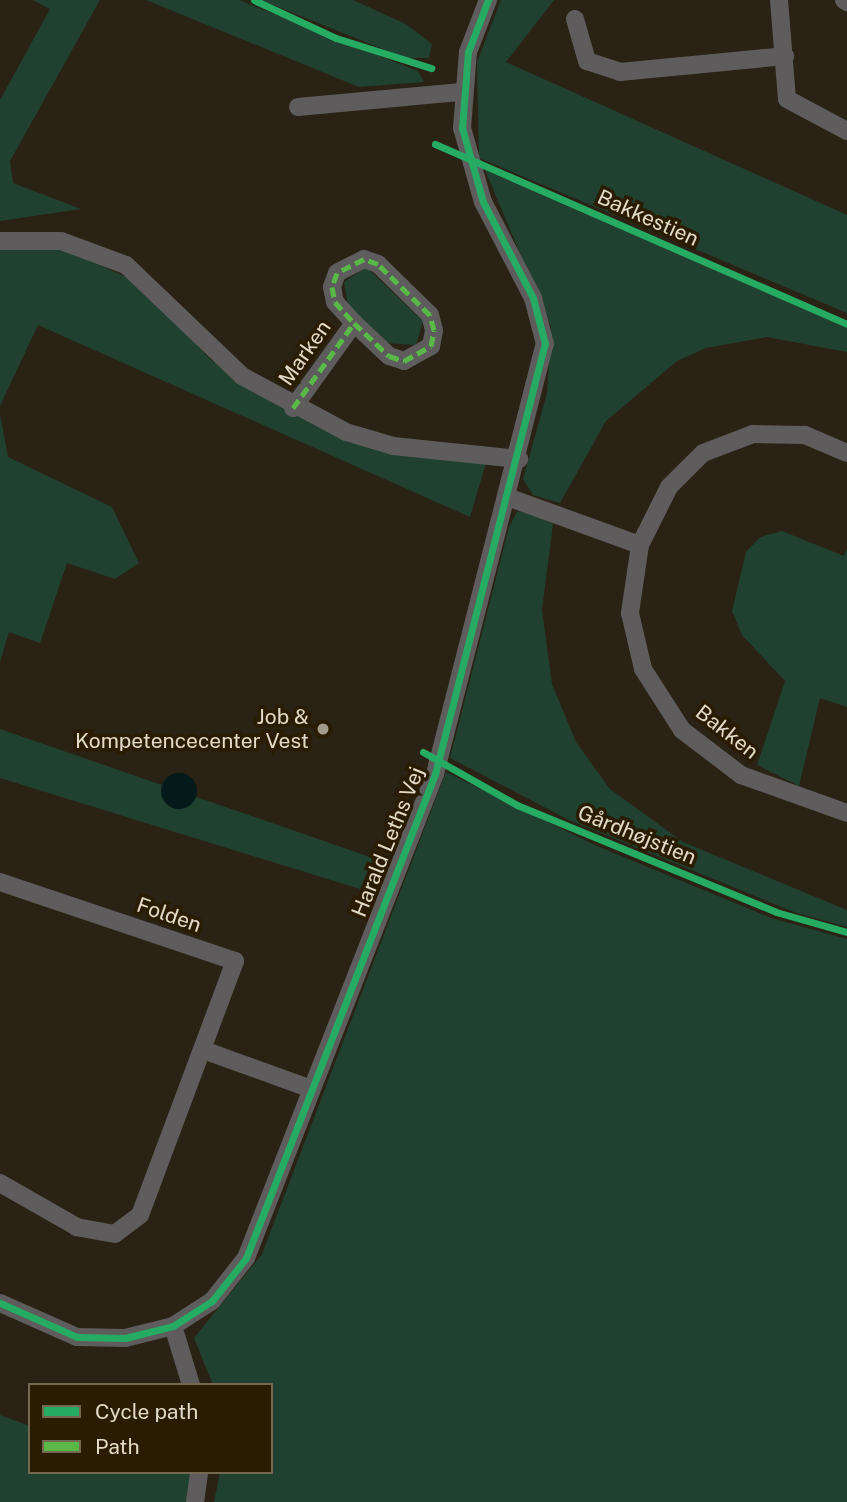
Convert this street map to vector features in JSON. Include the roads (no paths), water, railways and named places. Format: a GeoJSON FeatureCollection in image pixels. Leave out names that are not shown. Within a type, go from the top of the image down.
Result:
{"type":"FeatureCollection","features":[{"type":"Feature","properties":{"kind":"street","name":"Harald Leths Vej"},"geometry":{"type":"LineString","coordinates":[[0,1303],[77,1337],[125,1338],[173,1326],[212,1301],[246,1258],[309,1088],[444,748],[542,373],[542,319],[483,202],[462,128],[461,92],[488,0]]}},
{"type":"Feature","properties":{"kind":"street"},"geometry":{"type":"LineString","coordinates":[[781,0],[787,99],[847,131]]}},
{"type":"Feature","properties":{"kind":"street"},"geometry":{"type":"LineString","coordinates":[[575,19],[587,61],[620,72],[785,57]]}},
{"type":"Feature","properties":{"kind":"street"},"geometry":{"type":"LineString","coordinates":[[299,107],[461,92]]}},
{"type":"Feature","properties":{"kind":"street"},"geometry":{"type":"LineString","coordinates":[[0,241],[61,241],[126,265],[203,344],[293,408],[393,446],[519,459]]}},
{"type":"Feature","properties":{"kind":"street","name":"Marken"},"geometry":{"type":"LineString","coordinates":[[363,260],[378,264],[430,315],[434,330],[431,346],[404,361],[389,356],[354,323],[335,302],[332,287],[342,268],[363,260]]}},
{"type":"Feature","properties":{"kind":"street","name":"Marken"},"geometry":{"type":"LineString","coordinates":[[293,408],[354,323]]}},
{"type":"Feature","properties":{"kind":"street","name":"Bakken"},"geometry":{"type":"LineString","coordinates":[[847,453],[805,435],[752,434],[703,453],[669,486],[640,545],[630,613],[643,669],[682,730],[741,775],[847,813]]}},
{"type":"Feature","properties":{"kind":"street"},"geometry":{"type":"LineString","coordinates":[[510,498],[640,545]]}},
{"type":"Feature","properties":{"kind":"street","name":"Folden"},"geometry":{"type":"LineString","coordinates":[[0,882],[235,961],[206,1051],[140,1215],[115,1234],[77,1227],[0,1183]]}},
{"type":"Feature","properties":{"kind":"street"},"geometry":{"type":"LineString","coordinates":[[206,1051],[309,1088]]}},
{"type":"Feature","properties":{"kind":"street"},"geometry":{"type":"LineString","coordinates":[[173,1326],[190,1383]]}},
{"type":"Feature","properties":{"kind":"street"},"geometry":{"type":"LineString","coordinates":[[195,1502],[199,1474]]}},
{"type":"Feature","properties":{"kind":"place","name":"Job & Kompetencecenter Vest"},"geometry":{"type":"Point","coordinates":[323,729]}}]}
